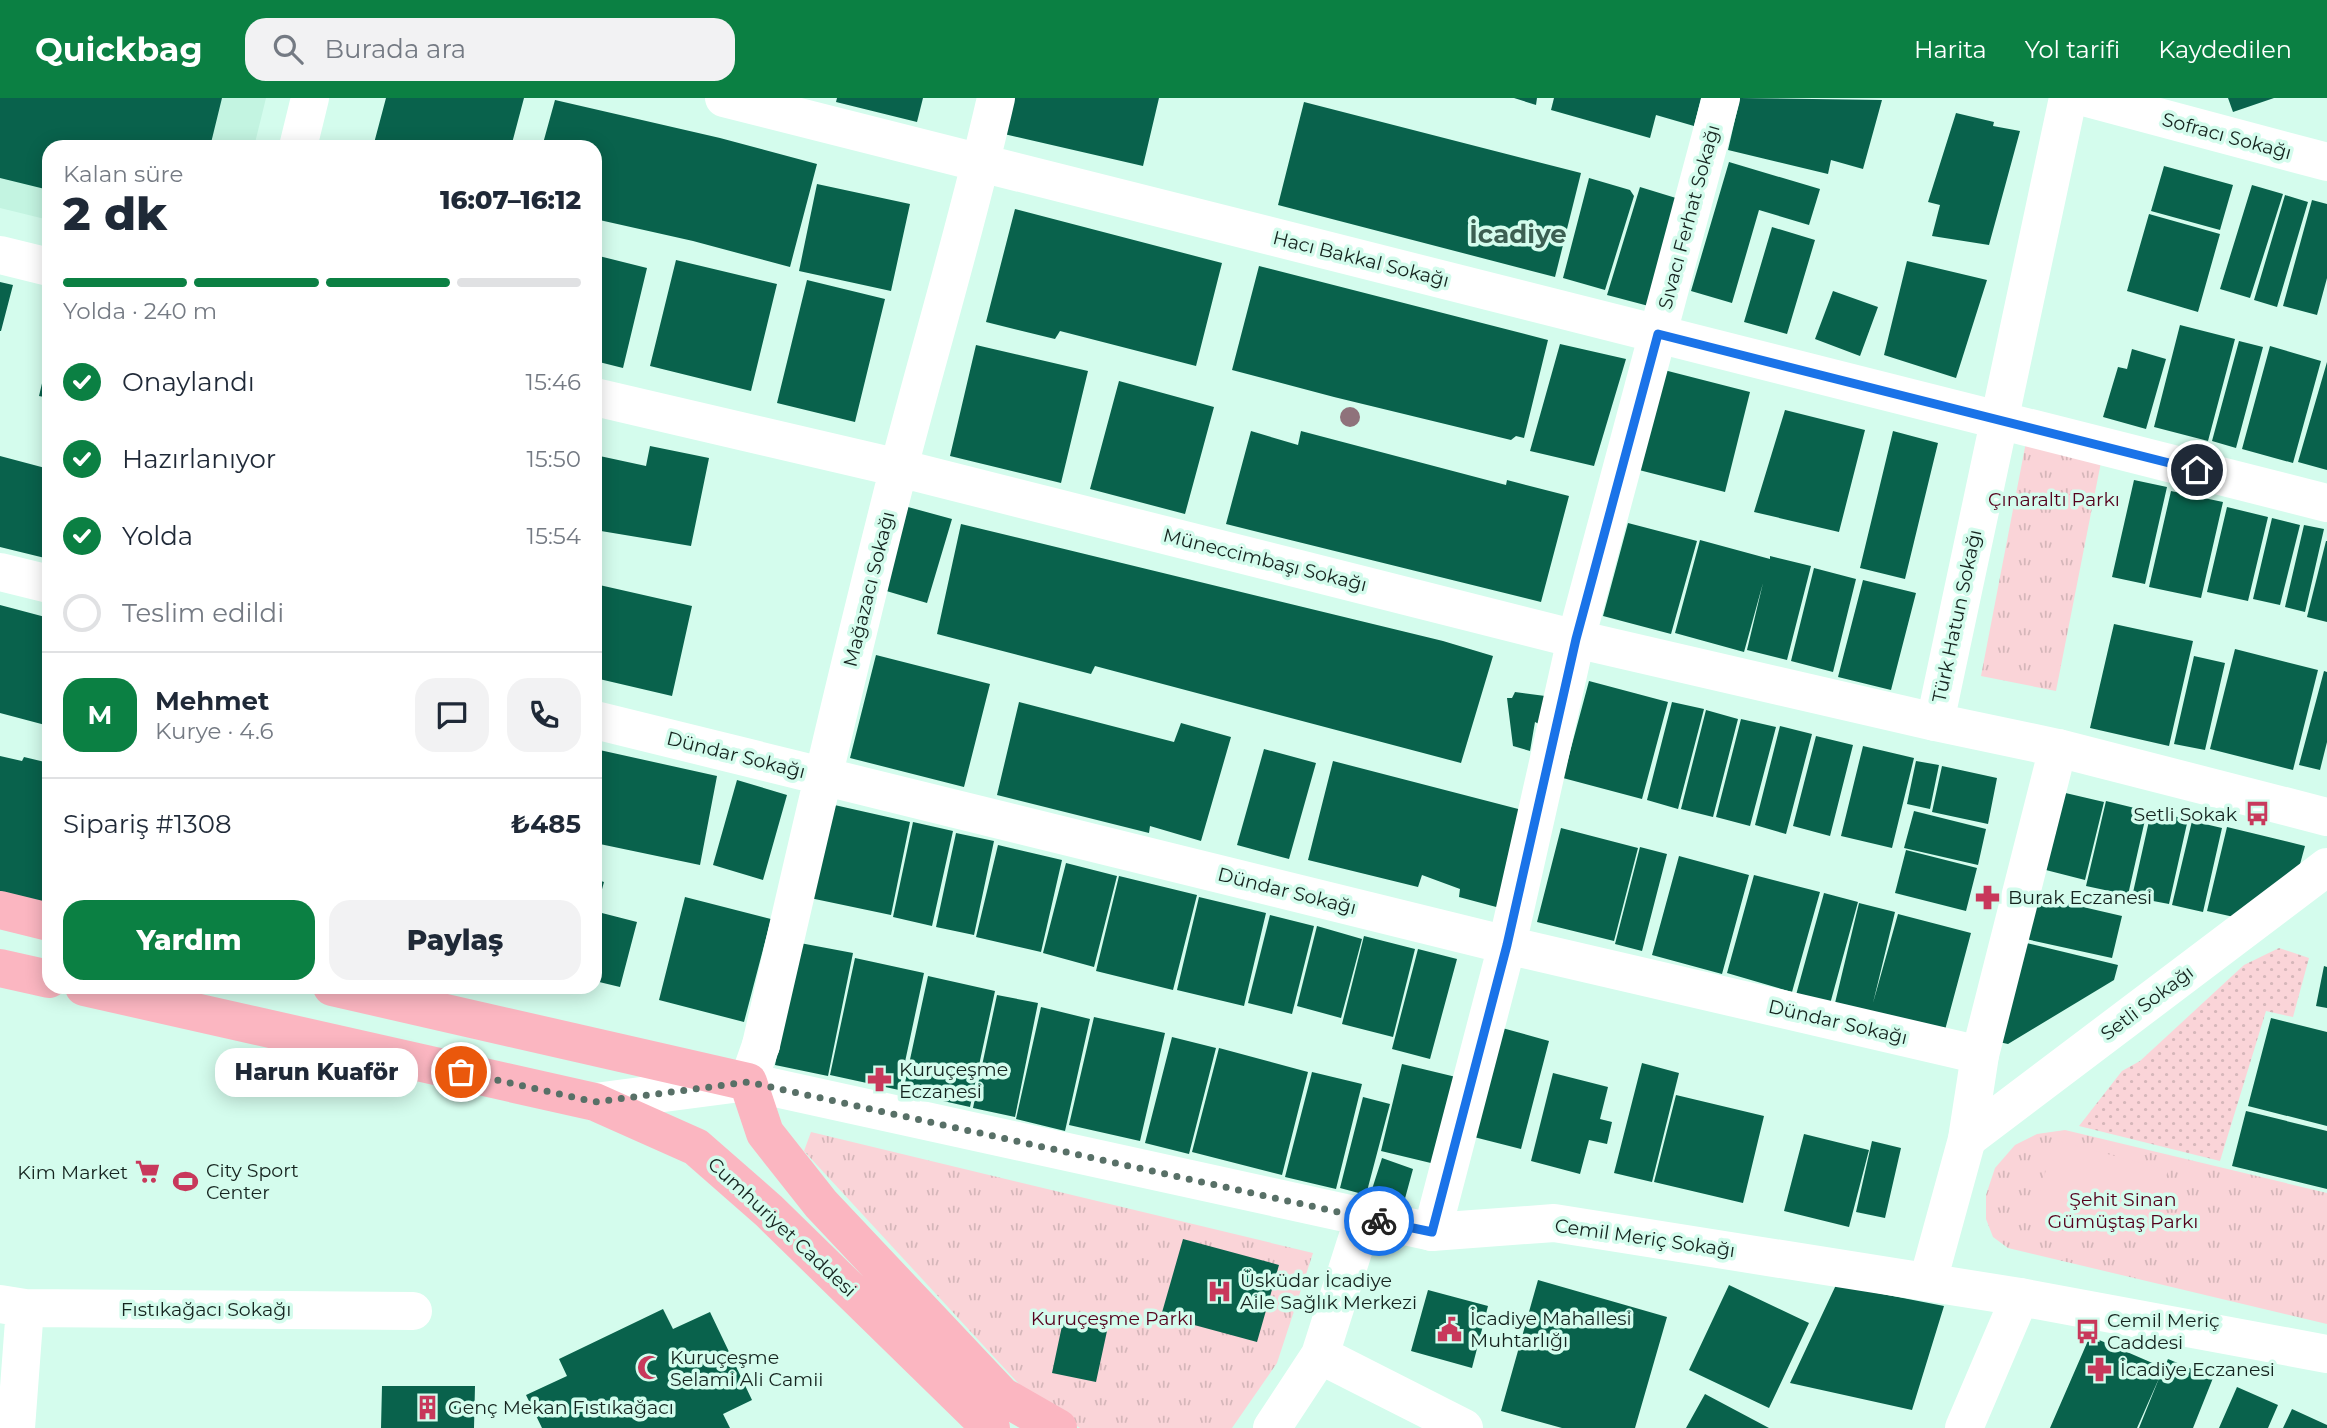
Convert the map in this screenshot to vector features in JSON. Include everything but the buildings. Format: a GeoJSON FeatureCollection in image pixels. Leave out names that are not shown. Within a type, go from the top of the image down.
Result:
{"type":"FeatureCollection","features":[{"type":"Feature","properties":{"kind":"main road"},"geometry":{"type":"LineString","coordinates":[[0,910],[42,920]]}},
{"type":"Feature","properties":{"kind":"main road"},"geometry":{"type":"LineString","coordinates":[[0,968],[42,977]]}},
{"type":"Feature","properties":{"kind":"main road","name":"Cumhuriyet Caddesi"},"geometry":{"type":"LineString","coordinates":[[115,994],[595,1102],[696,1147],[996,1417],[1058,1428]]}},
{"type":"Feature","properties":{"kind":"main road"},"geometry":{"type":"LineString","coordinates":[[363,994],[748,1082]]}},
{"type":"Feature","properties":{"kind":"main road","name":"Cumhuriyet Caddesi"},"geometry":{"type":"LineString","coordinates":[[748,1082],[765,1133],[996,1417]]}},
{"type":"Feature","properties":{"kind":"street"},"geometry":{"type":"LineString","coordinates":[[300,140],[310,98]]}},
{"type":"Feature","properties":{"kind":"street","name":"Hacı Bakkal Sokağı"},"geometry":{"type":"LineString","coordinates":[[724,98],[2327,503]]}},
{"type":"Feature","properties":{"kind":"street","name":"Mağazacı Sokağı"},"geometry":{"type":"LineString","coordinates":[[748,1082],[761,1045],[823,776],[899,468],[996,98]]}},
{"type":"Feature","properties":{"kind":"street","name":"Sıvacı Ferhat Sokağı"},"geometry":{"type":"LineString","coordinates":[[1432,1232],[1507,945],[1576,639],[1721,98]]}},
{"type":"Feature","properties":{"kind":"street","name":"Türk Hatun Sokağı"},"geometry":{"type":"LineString","coordinates":[[2068,98],[1935,722],[2057,748],[2327,817]]}},
{"type":"Feature","properties":{"kind":"street","name":"Sofracı Sokağı"},"geometry":{"type":"LineString","coordinates":[[2087,98],[2327,162]]}},
{"type":"Feature","properties":{"kind":"street"},"geometry":{"type":"LineString","coordinates":[[0,255],[42,265]]}},
{"type":"Feature","properties":{"kind":"street","name":"Müneccimbaşı Sokağı"},"geometry":{"type":"LineString","coordinates":[[602,399],[899,468],[1576,639],[1935,722]]}},
{"type":"Feature","properties":{"kind":"street"},"geometry":{"type":"LineString","coordinates":[[0,572],[42,582]]}},
{"type":"Feature","properties":{"kind":"street","name":"Dündar Sokağı"},"geometry":{"type":"LineString","coordinates":[[602,722],[1507,945],[1980,1055]]}},
{"type":"Feature","properties":{"kind":"street"},"geometry":{"type":"LineString","coordinates":[[1928,1281],[1967,1139],[1980,1055],[2057,748]]}},
{"type":"Feature","properties":{"kind":"street","name":"Setli Sokağı"},"geometry":{"type":"LineString","coordinates":[[1967,1139],[2327,867]]}},
{"type":"Feature","properties":{"kind":"street","name":"Cemil Meriç Sokağı"},"geometry":{"type":"LineString","coordinates":[[595,1102],[748,1082],[1432,1232],[1554,1223],[1928,1281],[2327,1354]]}},
{"type":"Feature","properties":{"kind":"street"},"geometry":{"type":"LineString","coordinates":[[1272,1428],[1320,1355],[1364,1217]]}},
{"type":"Feature","properties":{"kind":"street"},"geometry":{"type":"LineString","coordinates":[[1964,1428],[2021,1297]]}},
{"type":"Feature","properties":{"kind":"street"},"geometry":{"type":"LineString","coordinates":[[12,1306],[16,1428]]}},
{"type":"Feature","properties":{"kind":"street","name":"Fıstıkağacı Sokağı"},"geometry":{"type":"LineString","coordinates":[[12,1306],[413,1311]]}},
{"type":"Feature","properties":{"kind":"street"},"geometry":{"type":"LineString","coordinates":[[1320,1355],[1464,1428]]}},
{"type":"Feature","properties":{"kind":"shaded area"},"geometry":{"type":"Polygon","coordinates":[[[0,98],[266,98],[256,140],[42,140],[42,218],[0,208],[0,98]]]}},
{"type":"Feature","properties":{"kind":"green space","name":"Çınaraltı Parkı"},"geometry":{"type":"Polygon","coordinates":[[[2026,442],[2102,457],[2056,691],[1981,676],[2026,442]]]}},
{"type":"Feature","properties":{"kind":"green space"},"geometry":{"type":"Polygon","coordinates":[[[2279,948],[2309,958],[2293,1017],[2266,1011],[2220,1161],[2079,1126],[2122,1071],[2140,1061],[2244,965],[2279,948]]]}},
{"type":"Feature","properties":{"kind":"green space","name":"Şehit Sinan Gümüştaş Parkı"},"geometry":{"type":"Polygon","coordinates":[[[2065,1130],[2327,1193],[2327,1324],[2008,1248],[1993,1237],[1986,1219],[1986,1195],[1995,1168],[2015,1145],[2037,1134],[2065,1130]]]}},
{"type":"Feature","properties":{"kind":"green space","name":"Kuruçeşme Parkı"},"geometry":{"type":"Polygon","coordinates":[[[811,1132],[1313,1253],[1277,1363],[1232,1428],[1080,1428],[1031,1397],[804,1151],[811,1132]]]}},
{"type":"Feature","properties":{"kind":"green space"},"geometry":{"type":"Polygon","coordinates":[[[2054,1140],[2168,1170],[2147,1244],[2034,1214],[2054,1140]]]}},
{"type":"Feature","properties":{"kind":"way so far"},"geometry":{"type":"LineString","coordinates":[[461,1072],[595,1102],[748,1082],[1379,1221]]}},
{"type":"Feature","properties":{"kind":"place","name":"Setli Sokak"},"geometry":{"type":"Point","coordinates":[2257,814]}},
{"type":"Feature","properties":{"kind":"place","name":"Burak Eczanesi"},"geometry":{"type":"Point","coordinates":[1988,897]}},
{"type":"Feature","properties":{"kind":"place","name":"Harun Kuaför"},"geometry":{"type":"Point","coordinates":[461,1072]}},
{"type":"Feature","properties":{"kind":"place","name":"Kuruçeşme Eczanesi"},"geometry":{"type":"Point","coordinates":[879,1080]}},
{"type":"Feature","properties":{"kind":"place","name":"Kim Market"},"geometry":{"type":"Point","coordinates":[148,1172]}},
{"type":"Feature","properties":{"kind":"place","name":"City Sport Center"},"geometry":{"type":"Point","coordinates":[186,1181]}},
{"type":"Feature","properties":{"kind":"place","name":"Üsküdar İcadiye Aile Sağlık Merkezi"},"geometry":{"type":"Point","coordinates":[1220,1291]}},
{"type":"Feature","properties":{"kind":"place","name":"İcadiye Mahallesi Muhtarlığı"},"geometry":{"type":"Point","coordinates":[1450,1329]}},
{"type":"Feature","properties":{"kind":"place","name":"Cemil Meriç Caddesi"},"geometry":{"type":"Point","coordinates":[2087,1331]}},
{"type":"Feature","properties":{"kind":"place","name":"Kuruçeşme Selami Ali Camii"},"geometry":{"type":"Point","coordinates":[650,1368]}},
{"type":"Feature","properties":{"kind":"place","name":"İcadiye Eczanesi"},"geometry":{"type":"Point","coordinates":[2100,1369]}},
{"type":"Feature","properties":{"kind":"place","name":"Genç Mekan Fıstıkağacı"},"geometry":{"type":"Point","coordinates":[428,1407]}},
{"type":"Feature","properties":{"kind":"district","name":"İcadiye"},"geometry":{"type":"Point","coordinates":[1518,234]}},
{"type":"Feature","properties":{"kind":"route"},"geometry":{"type":"LineString","coordinates":[[1379,1221],[1432,1232],[1507,945],[1576,639],[1658,334],[2197,470]]}}]}
